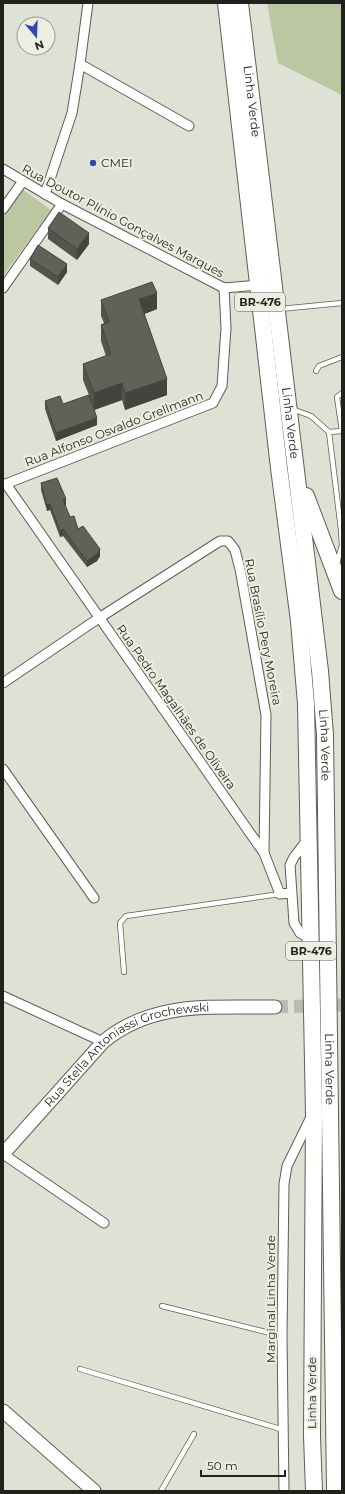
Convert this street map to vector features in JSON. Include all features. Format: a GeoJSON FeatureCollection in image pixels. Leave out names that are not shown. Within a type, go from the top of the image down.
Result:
{"type":"FeatureCollection","features":[{"type":"Feature","properties":{"kind":"highway","name":"Linha Verde"},"geometry":{"type":"LineString","coordinates":[[240,3],[278,309],[320,671],[325,742],[335,1491]]}},
{"type":"Feature","properties":{"kind":"highway","name":"Linha Verde"},"geometry":{"type":"LineString","coordinates":[[226,10],[304,661],[310,836],[314,1113],[312,1436],[314,1491]]}},
{"type":"Feature","properties":{"kind":"highway"},"geometry":{"type":"LineString","coordinates":[[296,468],[342,591]]}},
{"type":"Feature","properties":{"kind":"highway"},"geometry":{"type":"LineString","coordinates":[[333,1429],[342,1390]]}},
{"type":"Feature","properties":{"kind":"highway"},"geometry":{"type":"LineString","coordinates":[[303,1491],[312,1436]]}},
{"type":"Feature","properties":{"kind":"main road","name":"Rua Stella Antoniassi Grochewski"},"geometry":{"type":"LineString","coordinates":[[3,1154],[103,1042],[118,1030],[151,1015],[175,1009],[275,1007]]}},
{"type":"Feature","properties":{"kind":"main road"},"geometry":{"type":"LineString","coordinates":[[3,1411],[94,1491]]}},
{"type":"Feature","properties":{"kind":"street"},"geometry":{"type":"LineString","coordinates":[[45,194],[72,113],[88,3]]}},
{"type":"Feature","properties":{"kind":"street"},"geometry":{"type":"LineString","coordinates":[[216,3],[226,10]]}},
{"type":"Feature","properties":{"kind":"street"},"geometry":{"type":"LineString","coordinates":[[80,64],[189,126]]}},
{"type":"Feature","properties":{"kind":"street","name":"Rua Doutor Plínio Gonçalves Marques"},"geometry":{"type":"LineString","coordinates":[[3,169],[62,204],[224,288],[258,285]]}},
{"type":"Feature","properties":{"kind":"street"},"geometry":{"type":"LineString","coordinates":[[3,209],[22,181]]}},
{"type":"Feature","properties":{"kind":"street"},"geometry":{"type":"LineString","coordinates":[[3,288],[62,204]]}},
{"type":"Feature","properties":{"kind":"street","name":"Rua Alfonso Osvaldo Grellmann"},"geometry":{"type":"LineString","coordinates":[[4,484],[213,403],[222,386],[226,328],[224,288]]}},
{"type":"Feature","properties":{"kind":"street","name":"Rua Pedro Magalhães de Oliveira"},"geometry":{"type":"LineString","coordinates":[[4,484],[264,853],[280,894]]}},
{"type":"Feature","properties":{"kind":"street","name":"Rua Brasílio Pery Moreira"},"geometry":{"type":"LineString","coordinates":[[3,683],[99,618],[220,541],[228,541],[235,550],[240,569],[266,715],[264,853]]}},
{"type":"Feature","properties":{"kind":"street"},"geometry":{"type":"LineString","coordinates":[[3,769],[94,898]]}},
{"type":"Feature","properties":{"kind":"street"},"geometry":{"type":"LineString","coordinates":[[310,836],[294,857],[290,865],[291,893],[296,929],[311,939]]}},
{"type":"Feature","properties":{"kind":"street"},"geometry":{"type":"LineString","coordinates":[[280,894],[291,893]]}},
{"type":"Feature","properties":{"kind":"street"},"geometry":{"type":"LineString","coordinates":[[3,996],[103,1042]]}},
{"type":"Feature","properties":{"kind":"street","name":"Marginal Linha Verde"},"geometry":{"type":"LineString","coordinates":[[284,1491],[282,1336],[284,1184],[287,1166],[314,1113]]}},
{"type":"Feature","properties":{"kind":"street"},"geometry":{"type":"LineString","coordinates":[[3,1154],[104,1223]]}},
{"type":"Feature","properties":{"kind":"lane"},"geometry":{"type":"LineString","coordinates":[[278,309],[342,303]]}},
{"type":"Feature","properties":{"kind":"lane"},"geometry":{"type":"LineString","coordinates":[[316,371],[319,366],[342,357]]}},
{"type":"Feature","properties":{"kind":"lane"},"geometry":{"type":"LineString","coordinates":[[329,432],[342,431],[337,397],[342,393]]}},
{"type":"Feature","properties":{"kind":"lane"},"geometry":{"type":"LineString","coordinates":[[289,408],[311,416],[329,432],[342,546],[334,572]]}},
{"type":"Feature","properties":{"kind":"lane"},"geometry":{"type":"LineString","coordinates":[[124,972],[120,923],[122,918],[126,916],[280,894]]}},
{"type":"Feature","properties":{"kind":"lane"},"geometry":{"type":"LineString","coordinates":[[162,1306],[282,1336]]}},
{"type":"Feature","properties":{"kind":"lane"},"geometry":{"type":"LineString","coordinates":[[80,1369],[284,1430]]}},
{"type":"Feature","properties":{"kind":"lane"},"geometry":{"type":"LineString","coordinates":[[161,1491],[194,1434]]}},
{"type":"Feature","properties":{"kind":"green space"},"geometry":{"type":"Polygon","coordinates":[[[267,3],[342,3],[342,95],[278,63],[267,3]]]}},
{"type":"Feature","properties":{"kind":"green space"},"geometry":{"type":"Polygon","coordinates":[[[22,189],[51,210],[3,276],[3,215],[22,189]]]}},
{"type":"Feature","properties":{"kind":"building"},"geometry":{"type":"Polygon","coordinates":[[[59,212],[89,233],[77,249],[48,228],[59,212]]]}},
{"type":"Feature","properties":{"kind":"building"},"geometry":{"type":"Polygon","coordinates":[[[38,245],[67,264],[58,277],[30,259],[38,245]]]}},
{"type":"Feature","properties":{"kind":"building"},"geometry":{"type":"Polygon","coordinates":[[[152,282],[157,293],[139,299],[167,379],[125,393],[122,383],[94,393],[83,364],[111,354],[101,325],[109,322],[101,300],[152,282]]]}},
{"type":"Feature","properties":{"kind":"building"},"geometry":{"type":"Polygon","coordinates":[[[89,395],[97,418],[56,433],[45,401],[60,396],[63,404],[89,395]]]}},
{"type":"Feature","properties":{"kind":"building"},"geometry":{"type":"Polygon","coordinates":[[[57,478],[66,499],[63,500],[70,517],[74,516],[78,529],[83,526],[100,549],[97,554],[87,561],[63,529],[60,531],[50,504],[47,505],[41,483],[57,478]]]}},
{"type":"Feature","properties":{"kind":"tunnel"},"geometry":{"type":"LineString","coordinates":[[275,1007],[342,1005]]}},
{"type":"Feature","properties":{"kind":"place","name":"CMEI"},"geometry":{"type":"Point","coordinates":[93,163]}}]}
